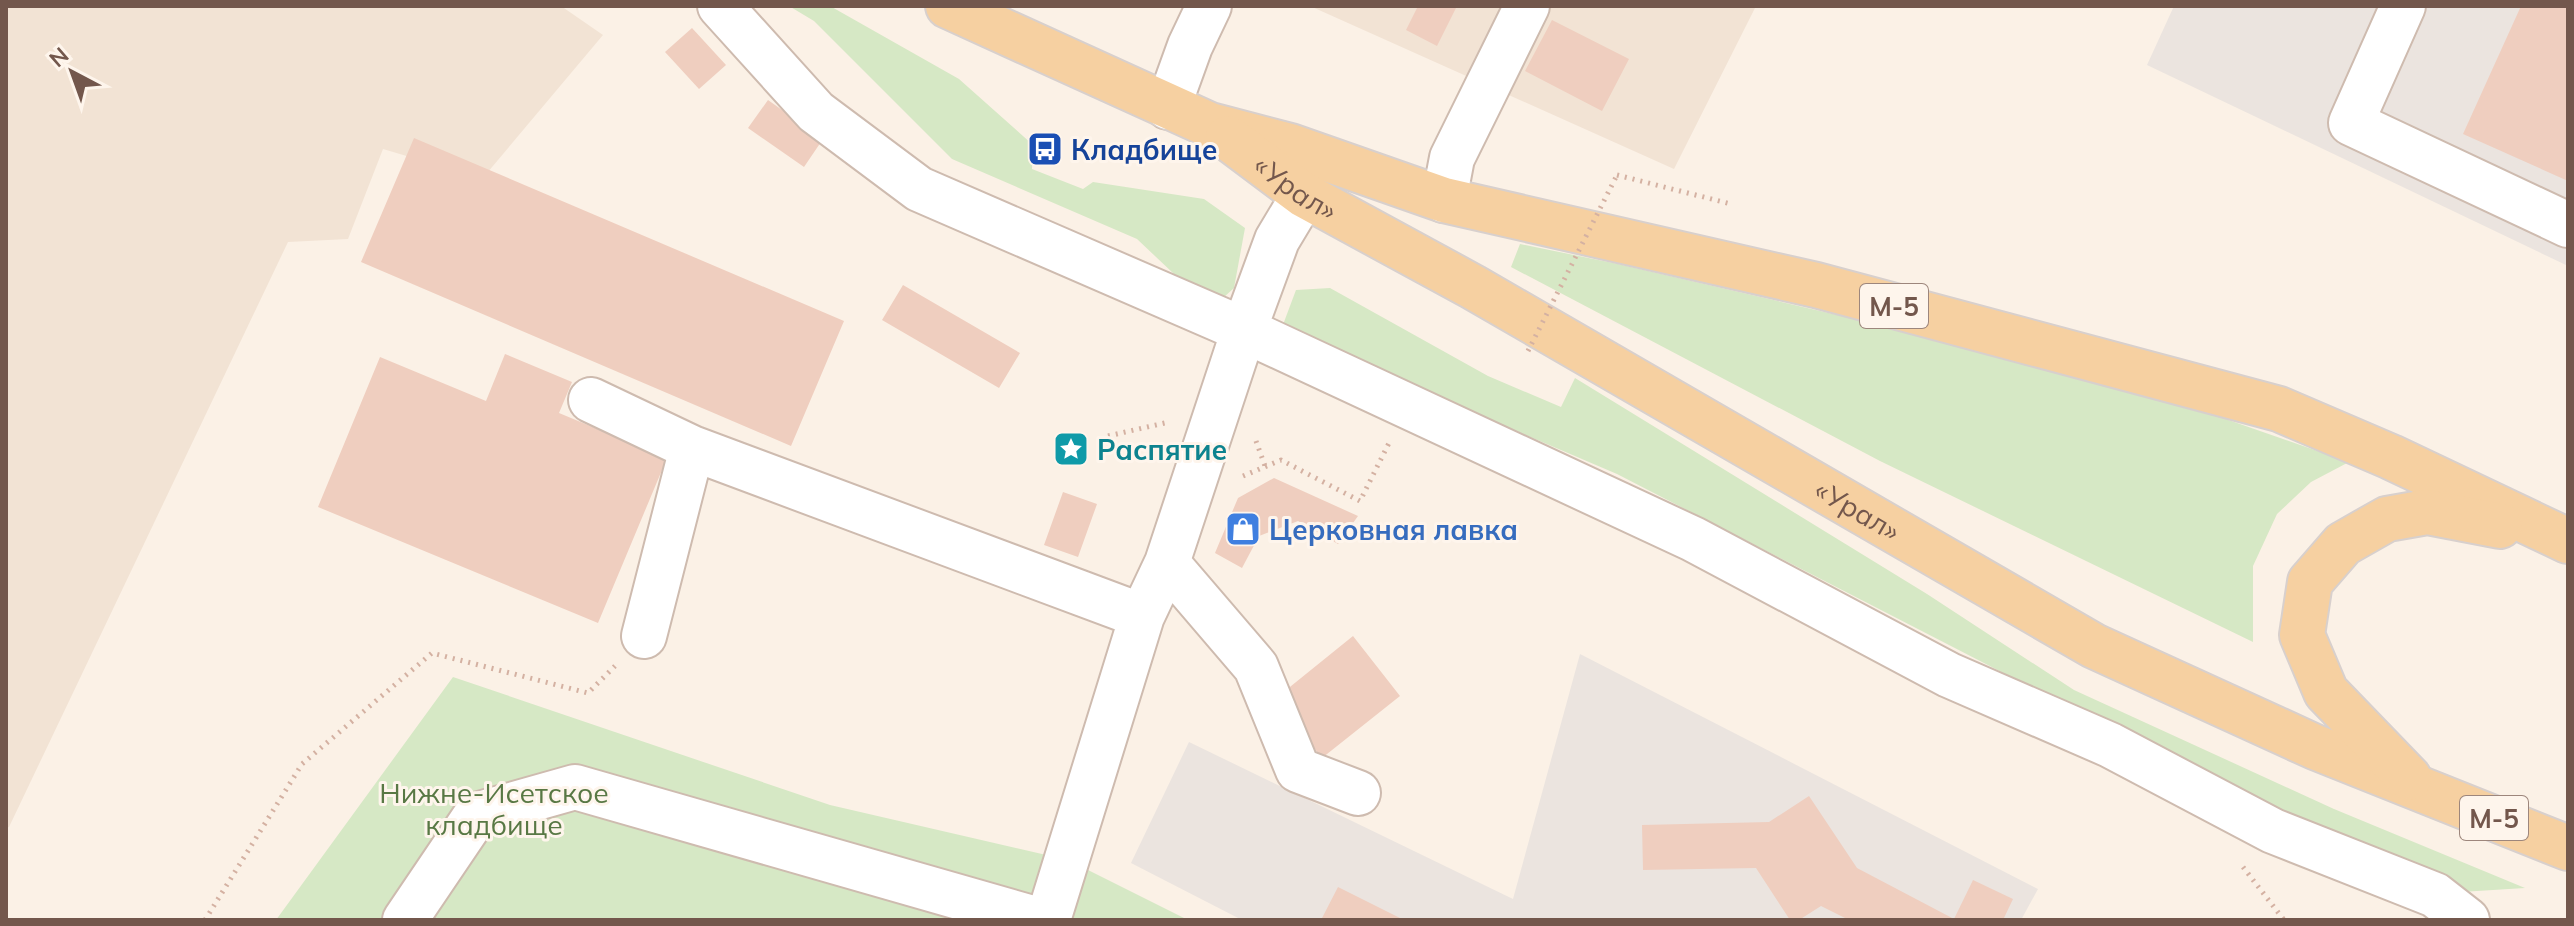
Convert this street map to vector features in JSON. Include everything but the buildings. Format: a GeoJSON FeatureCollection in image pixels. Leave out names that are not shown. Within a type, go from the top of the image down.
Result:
{"type":"FeatureCollection","features":[{"type":"Feature","properties":{"kind":"main road"},"geometry":{"type":"LineString","coordinates":[[948,6],[1210,125]]}},
{"type":"Feature","properties":{"kind":"main road","name":"«Урал»"},"geometry":{"type":"LineString","coordinates":[[1210,125],[1290,146],[1444,200],[1816,285],[2279,409],[2391,457],[2565,539]]}},
{"type":"Feature","properties":{"kind":"main road","name":"«Урал»"},"geometry":{"type":"LineString","coordinates":[[1210,125],[1304,195],[1473,287],[2094,646],[2315,747],[2568,848]]}},
{"type":"Feature","properties":{"kind":"main road","name":"М-5"},"geometry":{"type":"LineString","coordinates":[[2419,788],[2326,692],[2302,635],[2310,582],[2343,544],[2387,519],[2427,512],[2565,539]]}},
{"type":"Feature","properties":{"kind":"street"},"geometry":{"type":"LineString","coordinates":[[720,6],[816,112],[919,189],[1244,330],[1693,539],[1949,675],[2110,745],[2273,831],[2435,895],[2467,920]]}},
{"type":"Feature","properties":{"kind":"street"},"geometry":{"type":"LineString","coordinates":[[1168,107],[1190,46],[1209,6]]}},
{"type":"Feature","properties":{"kind":"street"},"geometry":{"type":"LineString","coordinates":[[1444,200],[1452,158],[1527,6]]}},
{"type":"Feature","properties":{"kind":"street"},"geometry":{"type":"LineString","coordinates":[[2403,6],[2351,123],[2568,225]]}},
{"type":"Feature","properties":{"kind":"street"},"geometry":{"type":"LineString","coordinates":[[1048,920],[1142,616],[1167,563],[1277,240],[1304,195]]}},
{"type":"Feature","properties":{"kind":"street"},"geometry":{"type":"LineString","coordinates":[[591,400],[692,448],[1142,616]]}},
{"type":"Feature","properties":{"kind":"street"},"geometry":{"type":"LineString","coordinates":[[644,636],[692,448]]}},
{"type":"Feature","properties":{"kind":"street"},"geometry":{"type":"LineString","coordinates":[[1167,563],[1256,667],[1298,770],[1358,793]]}},
{"type":"Feature","properties":{"kind":"street"},"geometry":{"type":"LineString","coordinates":[[405,920],[476,815],[575,787],[1039,920]]}},
{"type":"Feature","properties":{"kind":"path"},"geometry":{"type":"LineString","coordinates":[[1528,351],[1617,175],[1731,204]]}},
{"type":"Feature","properties":{"kind":"path"},"geometry":{"type":"LineString","coordinates":[[1242,476],[1281,460],[1360,501],[1387,450]]}},
{"type":"Feature","properties":{"kind":"path"},"geometry":{"type":"LineString","coordinates":[[205,920],[302,764],[432,653],[588,693],[644,636]]}},
{"type":"Feature","properties":{"kind":"shaded area"},"geometry":{"type":"Polygon","coordinates":[[[6,6],[561,6],[603,35],[487,173],[437,165],[383,149],[348,239],[288,242],[6,828],[6,6]]]}},
{"type":"Feature","properties":{"kind":"shaded area"},"geometry":{"type":"Polygon","coordinates":[[[1310,6],[1756,6],[1674,169],[1310,6]]]}},
{"type":"Feature","properties":{"kind":"shaded area"},"geometry":{"type":"Polygon","coordinates":[[[2174,6],[2568,6],[2568,266],[2147,65],[2174,6]]]}},
{"type":"Feature","properties":{"kind":"shaded area"},"geometry":{"type":"Polygon","coordinates":[[[1580,654],[2038,889],[2021,920],[1242,920],[1131,863],[1189,742],[1513,899],[1580,654]]]}},
{"type":"Feature","properties":{"kind":"green space"},"geometry":{"type":"Polygon","coordinates":[[[789,6],[830,6],[959,79],[1033,145],[1032,169],[1083,189],[1093,182],[1204,199],[1245,228],[1234,288],[1211,309],[1137,239],[952,159],[814,21],[789,6]]]}},
{"type":"Feature","properties":{"kind":"green space"},"geometry":{"type":"Polygon","coordinates":[[[1520,244],[2105,377],[2349,462],[2311,482],[2277,514],[2253,566],[2253,642],[1880,461],[1511,267],[1520,244]]]}},
{"type":"Feature","properties":{"kind":"green space"},"geometry":{"type":"Polygon","coordinates":[[[1330,288],[1488,376],[1561,407],[1575,378],[1927,594],[2074,690],[2334,809],[2525,888],[2461,892],[2393,855],[2312,832],[1617,474],[1281,330],[1296,290],[1330,288]]]}},
{"type":"Feature","properties":{"kind":"green space","name":"Нижне-Исетское кладбище"},"geometry":{"type":"Polygon","coordinates":[[[453,677],[830,805],[1068,860],[1188,920],[276,920],[453,677]]]}},
{"type":"Feature","properties":{"kind":"place","name":"Кладбище"},"geometry":{"type":"Point","coordinates":[1045,149]}},
{"type":"Feature","properties":{"kind":"place","name":"Распятие"},"geometry":{"type":"Point","coordinates":[1071,449]}},
{"type":"Feature","properties":{"kind":"place","name":"Церковная лавка"},"geometry":{"type":"Point","coordinates":[1243,529]}}]}
